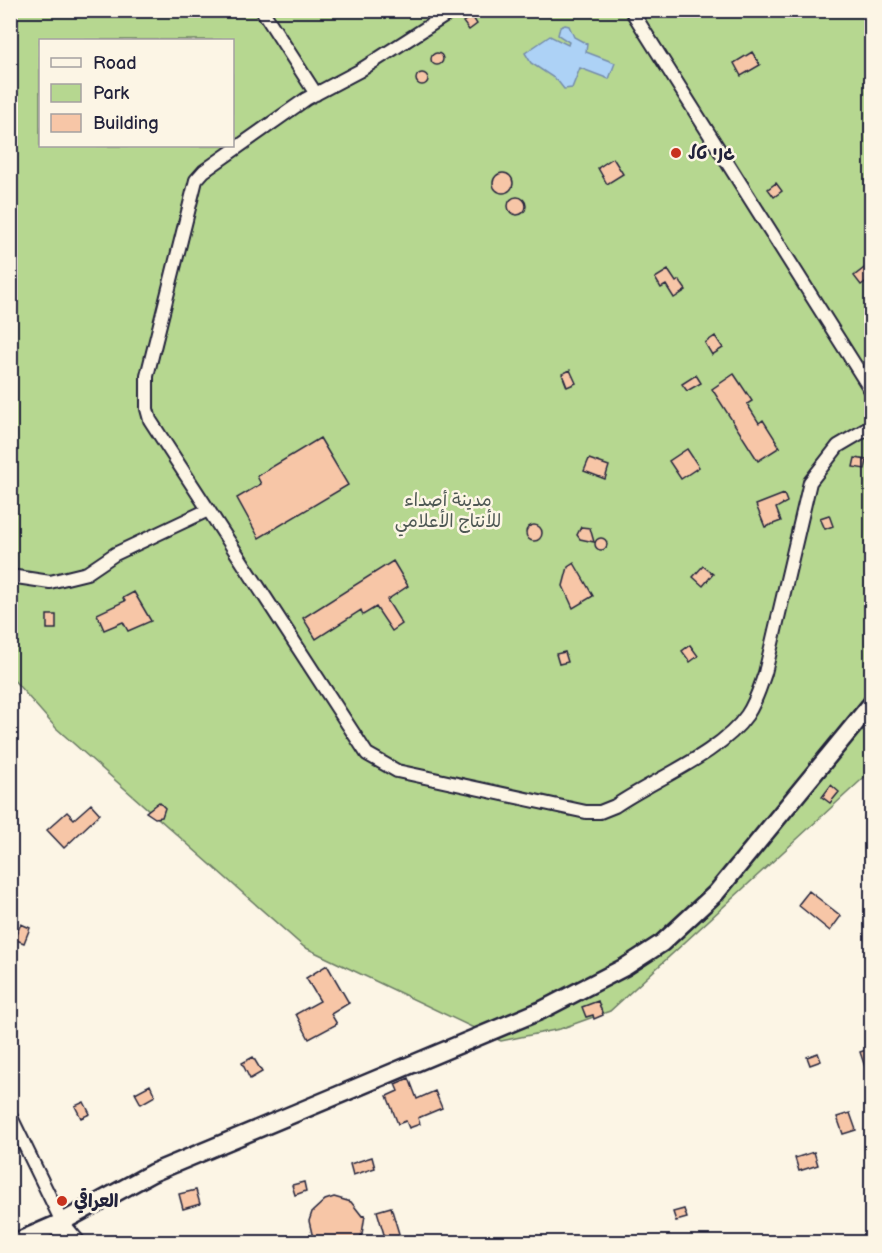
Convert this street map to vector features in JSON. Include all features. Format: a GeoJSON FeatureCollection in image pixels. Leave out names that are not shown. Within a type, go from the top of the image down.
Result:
{"type":"FeatureCollection","features":[{"type":"Feature","properties":{"kind":"main road"},"geometry":{"type":"LineString","coordinates":[[16,1242],[62,1222],[153,1173],[532,1014],[633,962],[662,943],[716,893],[872,703]]}},
{"type":"Feature","properties":{"kind":"street"},"geometry":{"type":"LineString","coordinates":[[262,10],[316,94]]}},
{"type":"Feature","properties":{"kind":"street"},"geometry":{"type":"LineString","coordinates":[[454,10],[359,71],[316,94],[204,171],[196,180],[147,376],[147,409],[150,420],[359,745],[375,761],[397,771],[505,796],[600,812],[615,806],[708,750],[746,716],[756,700],[765,673],[810,482],[838,446],[872,426]]}},
{"type":"Feature","properties":{"kind":"street"},"geometry":{"type":"LineString","coordinates":[[630,10],[872,392]]}},
{"type":"Feature","properties":{"kind":"street"},"geometry":{"type":"LineString","coordinates":[[10,576],[50,582],[87,573],[116,554],[208,510]]}},
{"type":"Feature","properties":{"kind":"street"},"geometry":{"type":"LineString","coordinates":[[10,1115],[62,1222],[78,1242]]}},
{"type":"Feature","properties":{"kind":"street"},"geometry":{"type":"LineString","coordinates":[[59,1242],[62,1222]]}},
{"type":"Feature","properties":{"kind":"green space","name":"مدينة أصداء للأنتاج الأعلامي"},"geometry":{"type":"Polygon","coordinates":[[[10,11],[871,11],[871,771],[610,1011],[560,1029],[501,1041],[304,947],[56,728],[11,677],[10,11]]]}},
{"type":"Feature","properties":{"kind":"water"},"geometry":{"type":"Polygon","coordinates":[[[569,26],[574,37],[587,44],[586,52],[615,63],[609,79],[580,68],[572,88],[564,89],[557,80],[531,63],[525,53],[550,36],[568,45],[569,42],[558,35],[560,27],[569,26]]]}},
{"type":"Feature","properties":{"kind":"building"},"geometry":{"type":"Polygon","coordinates":[[[472,16],[477,24],[469,30],[463,22],[472,16]]]}},
{"type":"Feature","properties":{"kind":"building"},"geometry":{"type":"Polygon","coordinates":[[[752,52],[760,65],[741,76],[734,63],[752,52]]]}},
{"type":"Feature","properties":{"kind":"building"},"geometry":{"type":"Polygon","coordinates":[[[439,53],[443,59],[439,65],[435,65],[431,57],[439,53]]]}},
{"type":"Feature","properties":{"kind":"building"},"geometry":{"type":"Polygon","coordinates":[[[424,73],[428,79],[424,85],[420,85],[416,77],[424,73]]]}},
{"type":"Feature","properties":{"kind":"building"},"geometry":{"type":"Polygon","coordinates":[[[613,158],[623,174],[607,184],[598,168],[613,158]]]}},
{"type":"Feature","properties":{"kind":"building"},"geometry":{"type":"Polygon","coordinates":[[[503,173],[510,176],[513,183],[510,190],[503,193],[496,190],[493,183],[496,176],[503,173]]]}},
{"type":"Feature","properties":{"kind":"building"},"geometry":{"type":"Polygon","coordinates":[[[776,183],[782,191],[774,197],[768,189],[776,183]]]}},
{"type":"Feature","properties":{"kind":"building"},"geometry":{"type":"Polygon","coordinates":[[[517,197],[523,200],[526,206],[523,212],[517,215],[511,212],[508,206],[511,200],[517,197]]]}},
{"type":"Feature","properties":{"kind":"building"},"geometry":{"type":"Polygon","coordinates":[[[872,262],[872,277],[861,285],[854,276],[872,262]]]}},
{"type":"Feature","properties":{"kind":"building"},"geometry":{"type":"Polygon","coordinates":[[[668,270],[676,282],[679,280],[686,290],[674,298],[666,285],[661,288],[655,278],[668,270]]]}},
{"type":"Feature","properties":{"kind":"building"},"geometry":{"type":"Polygon","coordinates":[[[715,336],[723,348],[712,355],[705,343],[715,336]]]}},
{"type":"Feature","properties":{"kind":"building"},"geometry":{"type":"Polygon","coordinates":[[[570,370],[576,383],[567,387],[562,374],[570,370]]]}},
{"type":"Feature","properties":{"kind":"building"},"geometry":{"type":"Polygon","coordinates":[[[734,374],[752,401],[747,404],[759,423],[763,420],[780,447],[758,461],[712,389],[734,374]]]}},
{"type":"Feature","properties":{"kind":"building"},"geometry":{"type":"Polygon","coordinates":[[[696,375],[701,383],[687,391],[682,384],[696,375]]]}},
{"type":"Feature","properties":{"kind":"building"},"geometry":{"type":"Polygon","coordinates":[[[320,438],[348,485],[259,538],[237,498],[261,484],[257,476],[320,438]]]}},
{"type":"Feature","properties":{"kind":"building"},"geometry":{"type":"Polygon","coordinates":[[[687,449],[699,467],[681,479],[669,461],[687,449]]]}},
{"type":"Feature","properties":{"kind":"building"},"geometry":{"type":"Polygon","coordinates":[[[855,458],[867,460],[865,469],[853,467],[855,458]]]}},
{"type":"Feature","properties":{"kind":"building"},"geometry":{"type":"Polygon","coordinates":[[[589,459],[609,466],[605,479],[584,471],[589,459]]]}},
{"type":"Feature","properties":{"kind":"building"},"geometry":{"type":"Polygon","coordinates":[[[784,494],[787,502],[776,508],[781,521],[765,527],[756,505],[784,494]]]}},
{"type":"Feature","properties":{"kind":"building"},"geometry":{"type":"Polygon","coordinates":[[[829,515],[833,526],[825,529],[820,518],[829,515]]]}},
{"type":"Feature","properties":{"kind":"building"},"geometry":{"type":"Polygon","coordinates":[[[534,525],[542,533],[534,541],[526,533],[534,525]]]}},
{"type":"Feature","properties":{"kind":"building"},"geometry":{"type":"Polygon","coordinates":[[[581,527],[590,528],[594,542],[580,539],[577,535],[581,527]]]}},
{"type":"Feature","properties":{"kind":"building"},"geometry":{"type":"Polygon","coordinates":[[[603,538],[607,544],[603,550],[599,550],[595,542],[603,538]]]}},
{"type":"Feature","properties":{"kind":"building"},"geometry":{"type":"Polygon","coordinates":[[[393,561],[408,586],[387,600],[402,624],[392,631],[376,607],[363,615],[361,610],[316,639],[303,618],[393,561]]]}},
{"type":"Feature","properties":{"kind":"building"},"geometry":{"type":"Polygon","coordinates":[[[574,563],[593,596],[573,608],[563,586],[568,567],[574,563]]]}},
{"type":"Feature","properties":{"kind":"building"},"geometry":{"type":"Polygon","coordinates":[[[703,566],[713,574],[703,586],[693,577],[703,566]]]}},
{"type":"Feature","properties":{"kind":"building"},"geometry":{"type":"Polygon","coordinates":[[[134,592],[151,621],[128,631],[123,622],[104,630],[97,614],[125,601],[123,598],[134,592]]]}},
{"type":"Feature","properties":{"kind":"building"},"geometry":{"type":"Polygon","coordinates":[[[47,615],[56,615],[56,629],[47,629],[47,615]]]}},
{"type":"Feature","properties":{"kind":"building"},"geometry":{"type":"Polygon","coordinates":[[[690,645],[698,656],[690,662],[682,651],[690,645]]]}},
{"type":"Feature","properties":{"kind":"building"},"geometry":{"type":"Polygon","coordinates":[[[565,652],[568,662],[559,664],[556,654],[565,652]]]}},
{"type":"Feature","properties":{"kind":"building"},"geometry":{"type":"Polygon","coordinates":[[[831,785],[839,792],[830,803],[822,797],[831,785]]]}},
{"type":"Feature","properties":{"kind":"building"},"geometry":{"type":"Polygon","coordinates":[[[159,802],[165,808],[162,817],[155,818],[146,812],[159,802]]]}},
{"type":"Feature","properties":{"kind":"building"},"geometry":{"type":"Polygon","coordinates":[[[91,804],[100,814],[64,848],[47,830],[67,812],[74,819],[91,804]]]}},
{"type":"Feature","properties":{"kind":"building"},"geometry":{"type":"Polygon","coordinates":[[[809,891],[841,916],[830,931],[798,905],[809,891]]]}},
{"type":"Feature","properties":{"kind":"building"},"geometry":{"type":"Polygon","coordinates":[[[21,924],[30,928],[24,943],[14,939],[21,924]]]}},
{"type":"Feature","properties":{"kind":"building"},"geometry":{"type":"Polygon","coordinates":[[[327,965],[349,1003],[331,1014],[337,1024],[309,1039],[296,1014],[320,1001],[306,978],[327,965]]]}},
{"type":"Feature","properties":{"kind":"building"},"geometry":{"type":"Polygon","coordinates":[[[598,1001],[603,1015],[594,1019],[593,1015],[586,1017],[582,1007],[598,1001]]]}},
{"type":"Feature","properties":{"kind":"building"},"geometry":{"type":"Polygon","coordinates":[[[872,1048],[872,1081],[870,1082],[860,1052],[872,1048]]]}},
{"type":"Feature","properties":{"kind":"building"},"geometry":{"type":"Polygon","coordinates":[[[818,1053],[821,1061],[810,1065],[807,1057],[818,1053]]]}},
{"type":"Feature","properties":{"kind":"building"},"geometry":{"type":"Polygon","coordinates":[[[253,1057],[262,1072],[250,1079],[242,1063],[253,1057]]]}},
{"type":"Feature","properties":{"kind":"building"},"geometry":{"type":"Polygon","coordinates":[[[409,1078],[417,1099],[435,1091],[442,1108],[418,1118],[420,1124],[409,1128],[406,1121],[398,1124],[387,1096],[398,1091],[395,1084],[409,1078]]]}},
{"type":"Feature","properties":{"kind":"building"},"geometry":{"type":"Polygon","coordinates":[[[150,1085],[155,1096],[141,1104],[135,1093],[150,1085]]]}},
{"type":"Feature","properties":{"kind":"building"},"geometry":{"type":"Polygon","coordinates":[[[84,1102],[90,1114],[81,1118],[75,1106],[84,1102]]]}},
{"type":"Feature","properties":{"kind":"building"},"geometry":{"type":"Polygon","coordinates":[[[850,1113],[856,1130],[843,1134],[837,1117],[850,1113]]]}},
{"type":"Feature","properties":{"kind":"building"},"geometry":{"type":"Polygon","coordinates":[[[814,1152],[818,1165],[799,1171],[795,1158],[814,1152]]]}},
{"type":"Feature","properties":{"kind":"building"},"geometry":{"type":"Polygon","coordinates":[[[372,1157],[375,1168],[353,1175],[350,1164],[372,1157]]]}},
{"type":"Feature","properties":{"kind":"building"},"geometry":{"type":"Polygon","coordinates":[[[304,1182],[306,1191],[295,1195],[292,1185],[304,1182]]]}},
{"type":"Feature","properties":{"kind":"building"},"geometry":{"type":"Polygon","coordinates":[[[196,1190],[200,1204],[183,1209],[179,1194],[196,1190]]]}},
{"type":"Feature","properties":{"kind":"building"},"geometry":{"type":"Polygon","coordinates":[[[334,1197],[351,1202],[362,1216],[365,1215],[362,1234],[357,1242],[316,1242],[313,1238],[309,1221],[312,1212],[325,1200],[334,1197]]]}},
{"type":"Feature","properties":{"kind":"building"},"geometry":{"type":"Polygon","coordinates":[[[391,1207],[400,1237],[386,1241],[377,1211],[391,1207]]]}},
{"type":"Feature","properties":{"kind":"building"},"geometry":{"type":"Polygon","coordinates":[[[684,1209],[687,1218],[676,1221],[673,1212],[684,1209]]]}},
{"type":"Feature","properties":{"kind":"place","name":"גני טל"},"geometry":{"type":"Point","coordinates":[676,153]}},
{"type":"Feature","properties":{"kind":"place","name":"العراقي"},"geometry":{"type":"Point","coordinates":[62,1201]}}]}
